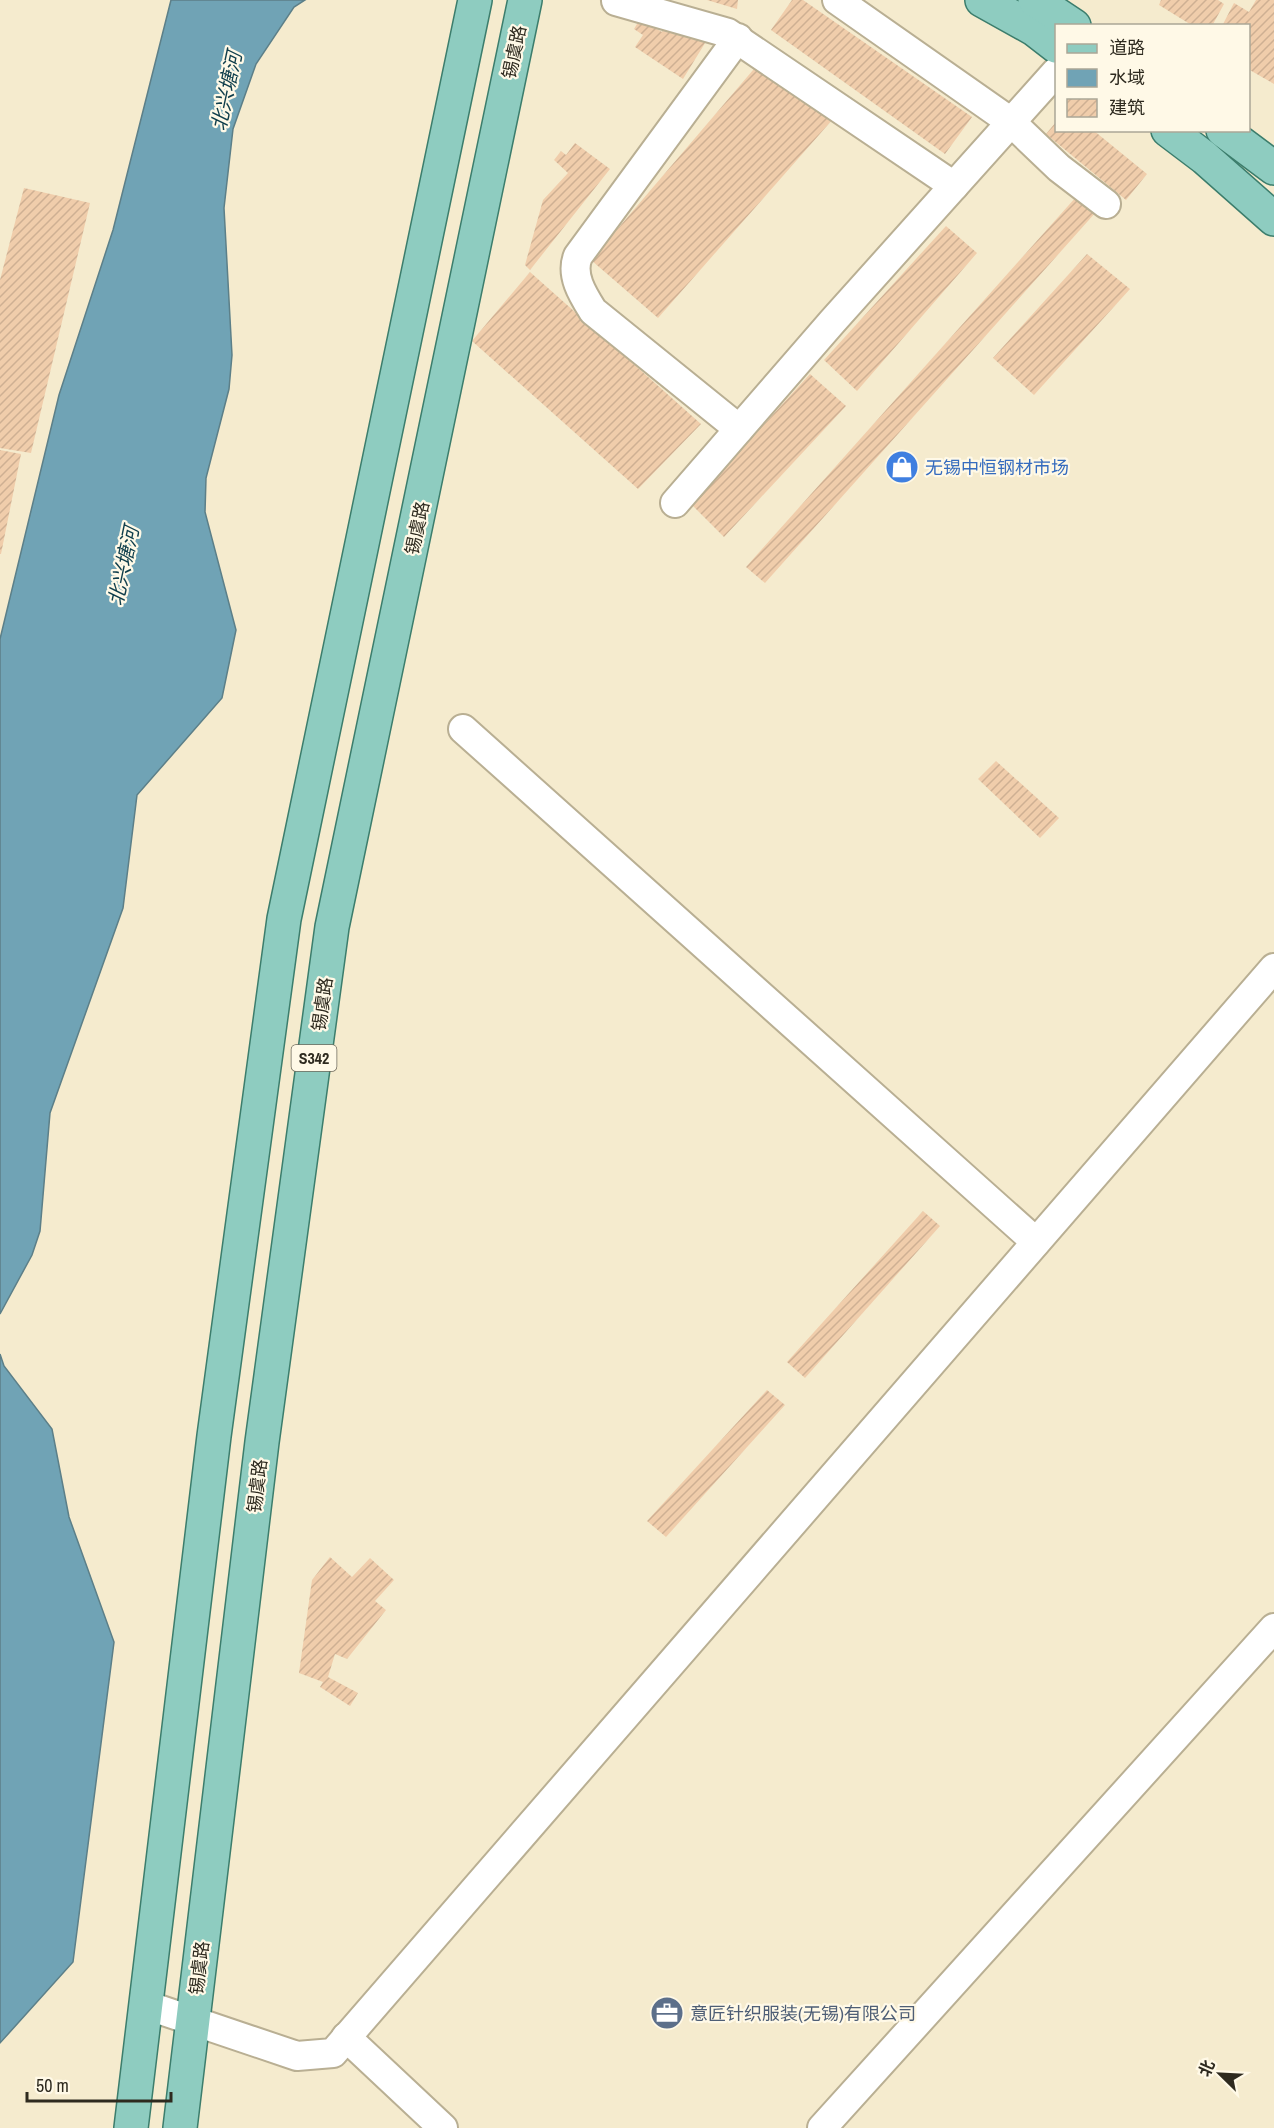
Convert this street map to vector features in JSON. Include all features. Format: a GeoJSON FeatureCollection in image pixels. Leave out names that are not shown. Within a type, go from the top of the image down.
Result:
{"type":"FeatureCollection","features":[{"type":"Feature","properties":{"kind":"main road","name":"S342"},"geometry":{"type":"LineString","coordinates":[[131,2128],[214,1436],[284,919],[397,387],[475,0]]}},
{"type":"Feature","properties":{"kind":"main road","name":"锡虞路"},"geometry":{"type":"LineString","coordinates":[[180,2128],[262,1442],[332,927],[525,0]]}},
{"type":"Feature","properties":{"kind":"main road"},"geometry":{"type":"LineString","coordinates":[[982,0],[1034,29],[1055,45]]}},
{"type":"Feature","properties":{"kind":"main road"},"geometry":{"type":"LineString","coordinates":[[1171,132],[1205,158],[1274,219]]}},
{"type":"Feature","properties":{"kind":"main road"},"geometry":{"type":"LineString","coordinates":[[1226,132],[1274,168]]}},
{"type":"Feature","properties":{"kind":"street"},"geometry":{"type":"LineString","coordinates":[[837,0],[1011,122],[1059,168],[1106,204]]}},
{"type":"Feature","properties":{"kind":"street"},"geometry":{"type":"LineString","coordinates":[[616,1],[728,33],[738,38],[954,186]]}},
{"type":"Feature","properties":{"kind":"street"},"geometry":{"type":"LineString","coordinates":[[738,38],[578,256],[576,266],[579,285],[593,311],[739,429]]}},
{"type":"Feature","properties":{"kind":"street"},"geometry":{"type":"LineString","coordinates":[[675,503],[1055,73]]}},
{"type":"Feature","properties":{"kind":"street"},"geometry":{"type":"LineString","coordinates":[[463,729],[1036,1242]]}},
{"type":"Feature","properties":{"kind":"street"},"geometry":{"type":"LineString","coordinates":[[146,2005],[297,2056],[333,2053],[1274,968]]}},
{"type":"Feature","properties":{"kind":"street"},"geometry":{"type":"LineString","coordinates":[[822,2128],[1274,1628]]}},
{"type":"Feature","properties":{"kind":"street"},"geometry":{"type":"LineString","coordinates":[[346,2037],[443,2128]]}},
{"type":"Feature","properties":{"kind":"water","name":"北兴塘河"},"geometry":{"type":"Polygon","coordinates":[[[171,0],[305,0],[294,7],[256,64],[233,129],[224,208],[232,355],[229,389],[206,478],[205,512],[236,630],[222,698],[137,795],[123,908],[50,1113],[40,1231],[32,1255],[0,1314],[0,639],[59,395],[113,230],[171,0]]]}},
{"type":"Feature","properties":{"kind":"water"},"geometry":{"type":"Polygon","coordinates":[[[0,1354],[4,1366],[52,1429],[69,1517],[114,1642],[73,1962],[0,2043],[0,1354]]]}},
{"type":"Feature","properties":{"kind":"building"},"geometry":{"type":"Polygon","coordinates":[[[707,0],[738,0],[737,9],[707,0]]]}},
{"type":"Feature","properties":{"kind":"building"},"geometry":{"type":"Polygon","coordinates":[[[792,0],[803,0],[972,117],[945,154],[771,30],[792,0]]]}},
{"type":"Feature","properties":{"kind":"building"},"geometry":{"type":"Polygon","coordinates":[[[1161,0],[1218,0],[1224,4],[1213,24],[1190,24],[1159,5],[1161,0]]]}},
{"type":"Feature","properties":{"kind":"building"},"geometry":{"type":"Polygon","coordinates":[[[1256,0],[1274,0],[1274,84],[1250,70],[1250,24],[1223,24],[1234,3],[1249,12],[1256,0]]]}},
{"type":"Feature","properties":{"kind":"building"},"geometry":{"type":"Polygon","coordinates":[[[640,19],[662,32],[669,21],[710,35],[683,79],[635,47],[643,35],[634,29],[640,19]]]}},
{"type":"Feature","properties":{"kind":"building"},"geometry":{"type":"Polygon","coordinates":[[[759,63],[833,119],[658,318],[591,260],[759,63]]]}},
{"type":"Feature","properties":{"kind":"building"},"geometry":{"type":"Polygon","coordinates":[[[1055,123],[1055,132],[1095,132],[1147,174],[1126,200],[1046,134],[1055,123]]]}},
{"type":"Feature","properties":{"kind":"building"},"geometry":{"type":"Polygon","coordinates":[[[575,143],[610,169],[530,270],[525,265],[543,200],[568,173],[554,160],[561,151],[566,155],[575,143]]]}},
{"type":"Feature","properties":{"kind":"building"},"geometry":{"type":"Polygon","coordinates":[[[24,188],[90,203],[31,453],[0,448],[0,280],[24,188]]]}},
{"type":"Feature","properties":{"kind":"building"},"geometry":{"type":"Polygon","coordinates":[[[1076,197],[1096,212],[765,583],[746,567],[1076,197]]]}},
{"type":"Feature","properties":{"kind":"building"},"geometry":{"type":"Polygon","coordinates":[[[946,226],[977,253],[857,391],[824,360],[946,226]]]}},
{"type":"Feature","properties":{"kind":"building"},"geometry":{"type":"Polygon","coordinates":[[[1087,254],[1130,289],[1034,395],[993,358],[1087,254]]]}},
{"type":"Feature","properties":{"kind":"building"},"geometry":{"type":"Polygon","coordinates":[[[530,272],[701,424],[638,489],[472,341],[530,272]]]}},
{"type":"Feature","properties":{"kind":"building"},"geometry":{"type":"Polygon","coordinates":[[[810,374],[846,406],[724,537],[691,504],[810,374]]]}},
{"type":"Feature","properties":{"kind":"building"},"geometry":{"type":"Polygon","coordinates":[[[0,450],[21,454],[1,554],[0,554],[0,450]]]}},
{"type":"Feature","properties":{"kind":"building"},"geometry":{"type":"Polygon","coordinates":[[[996,761],[1059,818],[1040,838],[978,779],[996,761]]]}},
{"type":"Feature","properties":{"kind":"building"},"geometry":{"type":"Polygon","coordinates":[[[923,1211],[940,1226],[805,1378],[787,1362],[923,1211]]]}},
{"type":"Feature","properties":{"kind":"building"},"geometry":{"type":"Polygon","coordinates":[[[767,1390],[785,1405],[666,1537],[647,1521],[767,1390]]]}},
{"type":"Feature","properties":{"kind":"building"},"geometry":{"type":"Polygon","coordinates":[[[330,1557],[352,1577],[370,1558],[394,1580],[375,1601],[386,1610],[347,1659],[335,1654],[328,1677],[358,1693],[350,1706],[320,1687],[323,1682],[299,1673],[312,1580],[330,1557]]]}},
{"type":"Feature","properties":{"kind":"place","name":"无锡中恒钢材市场"},"geometry":{"type":"Point","coordinates":[902,467]}},
{"type":"Feature","properties":{"kind":"place","name":"意匠针织服装(无锡)有限公司"},"geometry":{"type":"Point","coordinates":[667,2013]}}]}
